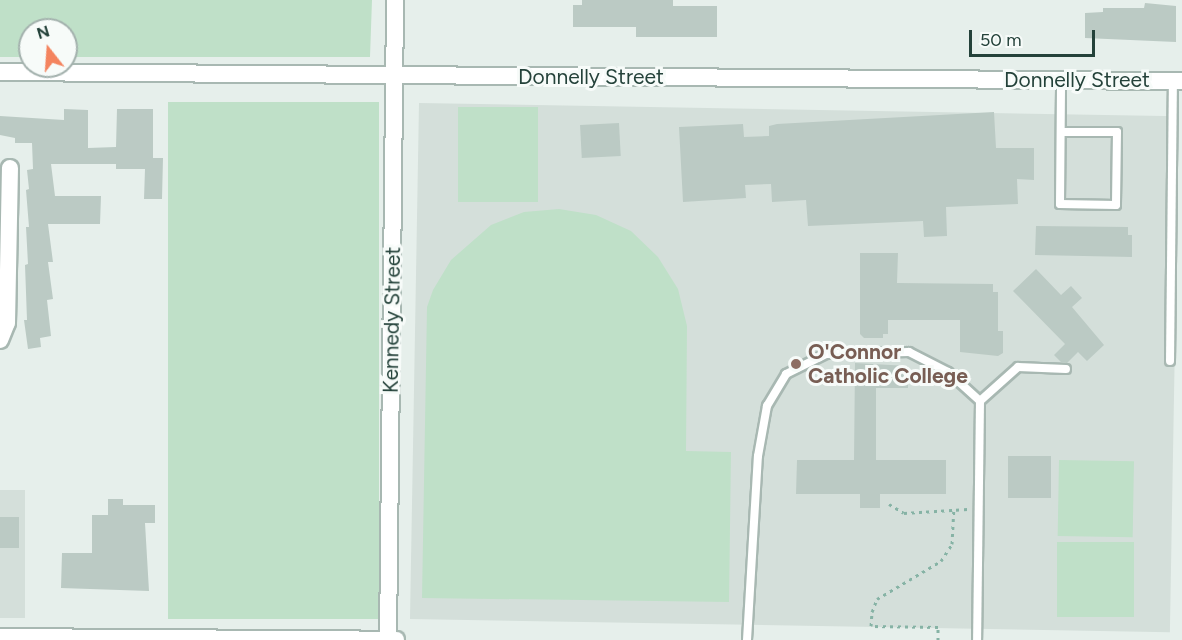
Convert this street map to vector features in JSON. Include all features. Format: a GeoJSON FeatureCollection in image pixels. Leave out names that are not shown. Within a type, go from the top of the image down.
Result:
{"type":"FeatureCollection","features":[{"type":"Feature","properties":{"kind":"street","name":"Kennedy Street"},"geometry":{"type":"LineString","coordinates":[[388,640],[395,0]]}},
{"type":"Feature","properties":{"kind":"street","name":"Donnelly Street"},"geometry":{"type":"LineString","coordinates":[[0,72],[1177,81]]}},
{"type":"Feature","properties":{"kind":"street"},"geometry":{"type":"LineString","coordinates":[[0,340],[7,323],[10,168]]}},
{"type":"Feature","properties":{"kind":"street"},"geometry":{"type":"LineString","coordinates":[[0,637],[396,640]]}},
{"type":"Feature","properties":{"kind":"lane"},"geometry":{"type":"LineString","coordinates":[[1061,80],[1060,204],[1116,205],[1117,132],[1061,132]]}},
{"type":"Feature","properties":{"kind":"lane"},"geometry":{"type":"LineString","coordinates":[[1170,361],[1177,81]]}},
{"type":"Feature","properties":{"kind":"lane"},"geometry":{"type":"LineString","coordinates":[[747,640],[758,456],[767,406],[786,374],[826,354],[909,352],[948,372],[980,401]]}},
{"type":"Feature","properties":{"kind":"lane"},"geometry":{"type":"LineString","coordinates":[[977,640],[980,401],[1018,366],[1066,369]]}},
{"type":"Feature","properties":{"kind":"path"},"geometry":{"type":"LineString","coordinates":[[889,504],[904,513],[979,508]]}},
{"type":"Feature","properties":{"kind":"path"},"geometry":{"type":"LineString","coordinates":[[938,640],[938,627],[871,626],[872,612],[877,599],[941,561],[952,544],[954,511]]}},
{"type":"Feature","properties":{"kind":"shaded area","name":"O'Connor Catholic College"},"geometry":{"type":"Polygon","coordinates":[[[419,103],[1179,116],[1170,632],[410,619],[419,103]]]}},
{"type":"Feature","properties":{"kind":"shaded area"},"geometry":{"type":"Polygon","coordinates":[[[0,490],[25,490],[25,618],[0,618],[0,490]]]}},
{"type":"Feature","properties":{"kind":"green space"},"geometry":{"type":"Polygon","coordinates":[[[0,0],[372,0],[370,57],[78,57],[78,18],[18,18],[18,57],[0,57],[0,0]]]}},
{"type":"Feature","properties":{"kind":"green space"},"geometry":{"type":"Polygon","coordinates":[[[168,102],[379,102],[379,619],[168,619],[168,102]]]}},
{"type":"Feature","properties":{"kind":"green space"},"geometry":{"type":"Polygon","coordinates":[[[458,107],[538,107],[538,202],[458,202],[458,107]]]}},
{"type":"Feature","properties":{"kind":"green space"},"geometry":{"type":"Polygon","coordinates":[[[559,209],[596,215],[631,231],[658,257],[678,289],[687,326],[686,451],[731,452],[729,602],[422,598],[427,307],[433,290],[451,260],[491,225],[524,212],[559,209]]]}},
{"type":"Feature","properties":{"kind":"green space"},"geometry":{"type":"Polygon","coordinates":[[[1059,460],[1134,461],[1133,537],[1058,536],[1059,460]]]}},
{"type":"Feature","properties":{"kind":"green space"},"geometry":{"type":"Polygon","coordinates":[[[1057,542],[1134,542],[1134,617],[1057,617],[1057,542]]]}},
{"type":"Feature","properties":{"kind":"building"},"geometry":{"type":"Polygon","coordinates":[[[582,0],[673,0],[673,6],[717,6],[717,37],[636,37],[636,27],[573,27],[573,5],[582,5],[582,0]]]}},
{"type":"Feature","properties":{"kind":"building"},"geometry":{"type":"Polygon","coordinates":[[[1145,3],[1176,6],[1176,42],[1085,38],[1085,13],[1103,12],[1103,8],[1144,8],[1145,3]]]}},
{"type":"Feature","properties":{"kind":"building"},"geometry":{"type":"Polygon","coordinates":[[[64,109],[88,110],[88,148],[116,147],[117,109],[153,109],[153,158],[163,158],[162,199],[144,199],[145,169],[116,169],[116,164],[51,164],[55,196],[101,196],[100,224],[48,224],[53,262],[48,262],[53,299],[47,300],[51,336],[40,338],[41,347],[28,349],[24,320],[27,320],[26,227],[29,227],[26,190],[29,189],[27,170],[33,169],[32,143],[15,143],[15,138],[0,135],[0,116],[64,120],[64,109]]]}},
{"type":"Feature","properties":{"kind":"building"},"geometry":{"type":"Polygon","coordinates":[[[994,112],[996,148],[1034,148],[1034,180],[1017,179],[1018,204],[946,207],[947,236],[924,237],[923,221],[808,226],[806,200],[772,202],[771,184],[745,185],[746,198],[683,202],[679,127],[743,124],[744,137],[769,136],[769,126],[777,124],[994,112]]]}},
{"type":"Feature","properties":{"kind":"building"},"geometry":{"type":"Polygon","coordinates":[[[619,123],[621,156],[582,158],[580,125],[619,123]]]}},
{"type":"Feature","properties":{"kind":"building"},"geometry":{"type":"Polygon","coordinates":[[[1036,226],[1128,227],[1128,235],[1132,235],[1132,257],[1035,255],[1036,226]]]}},
{"type":"Feature","properties":{"kind":"building"},"geometry":{"type":"Polygon","coordinates":[[[860,253],[898,253],[897,283],[993,284],[993,292],[998,292],[998,331],[1003,331],[1003,353],[998,356],[960,352],[960,320],[888,320],[888,334],[883,334],[883,338],[864,338],[860,334],[860,253]]]}},
{"type":"Feature","properties":{"kind":"building"},"geometry":{"type":"Polygon","coordinates":[[[1036,269],[1061,295],[1071,286],[1082,298],[1072,307],[1104,345],[1087,361],[1078,352],[1067,363],[1061,362],[1054,355],[1065,344],[1013,291],[1036,269]]]}},
{"type":"Feature","properties":{"kind":"building"},"geometry":{"type":"Polygon","coordinates":[[[855,363],[908,366],[908,388],[876,388],[876,460],[946,460],[946,494],[880,494],[880,508],[860,508],[860,494],[796,494],[797,460],[854,460],[855,363]]]}},
{"type":"Feature","properties":{"kind":"building"},"geometry":{"type":"Polygon","coordinates":[[[1008,456],[1051,456],[1051,498],[1008,498],[1008,456]]]}},
{"type":"Feature","properties":{"kind":"building"},"geometry":{"type":"Polygon","coordinates":[[[108,499],[123,499],[123,505],[155,505],[155,523],[145,523],[149,591],[61,588],[62,553],[92,553],[92,515],[108,515],[108,499]]]}},
{"type":"Feature","properties":{"kind":"building"},"geometry":{"type":"Polygon","coordinates":[[[0,517],[19,517],[19,548],[0,548],[0,517]]]}},
{"type":"Feature","properties":{"kind":"place","name":"O'Connor Catholic College"},"geometry":{"type":"Point","coordinates":[796,364]}}]}
